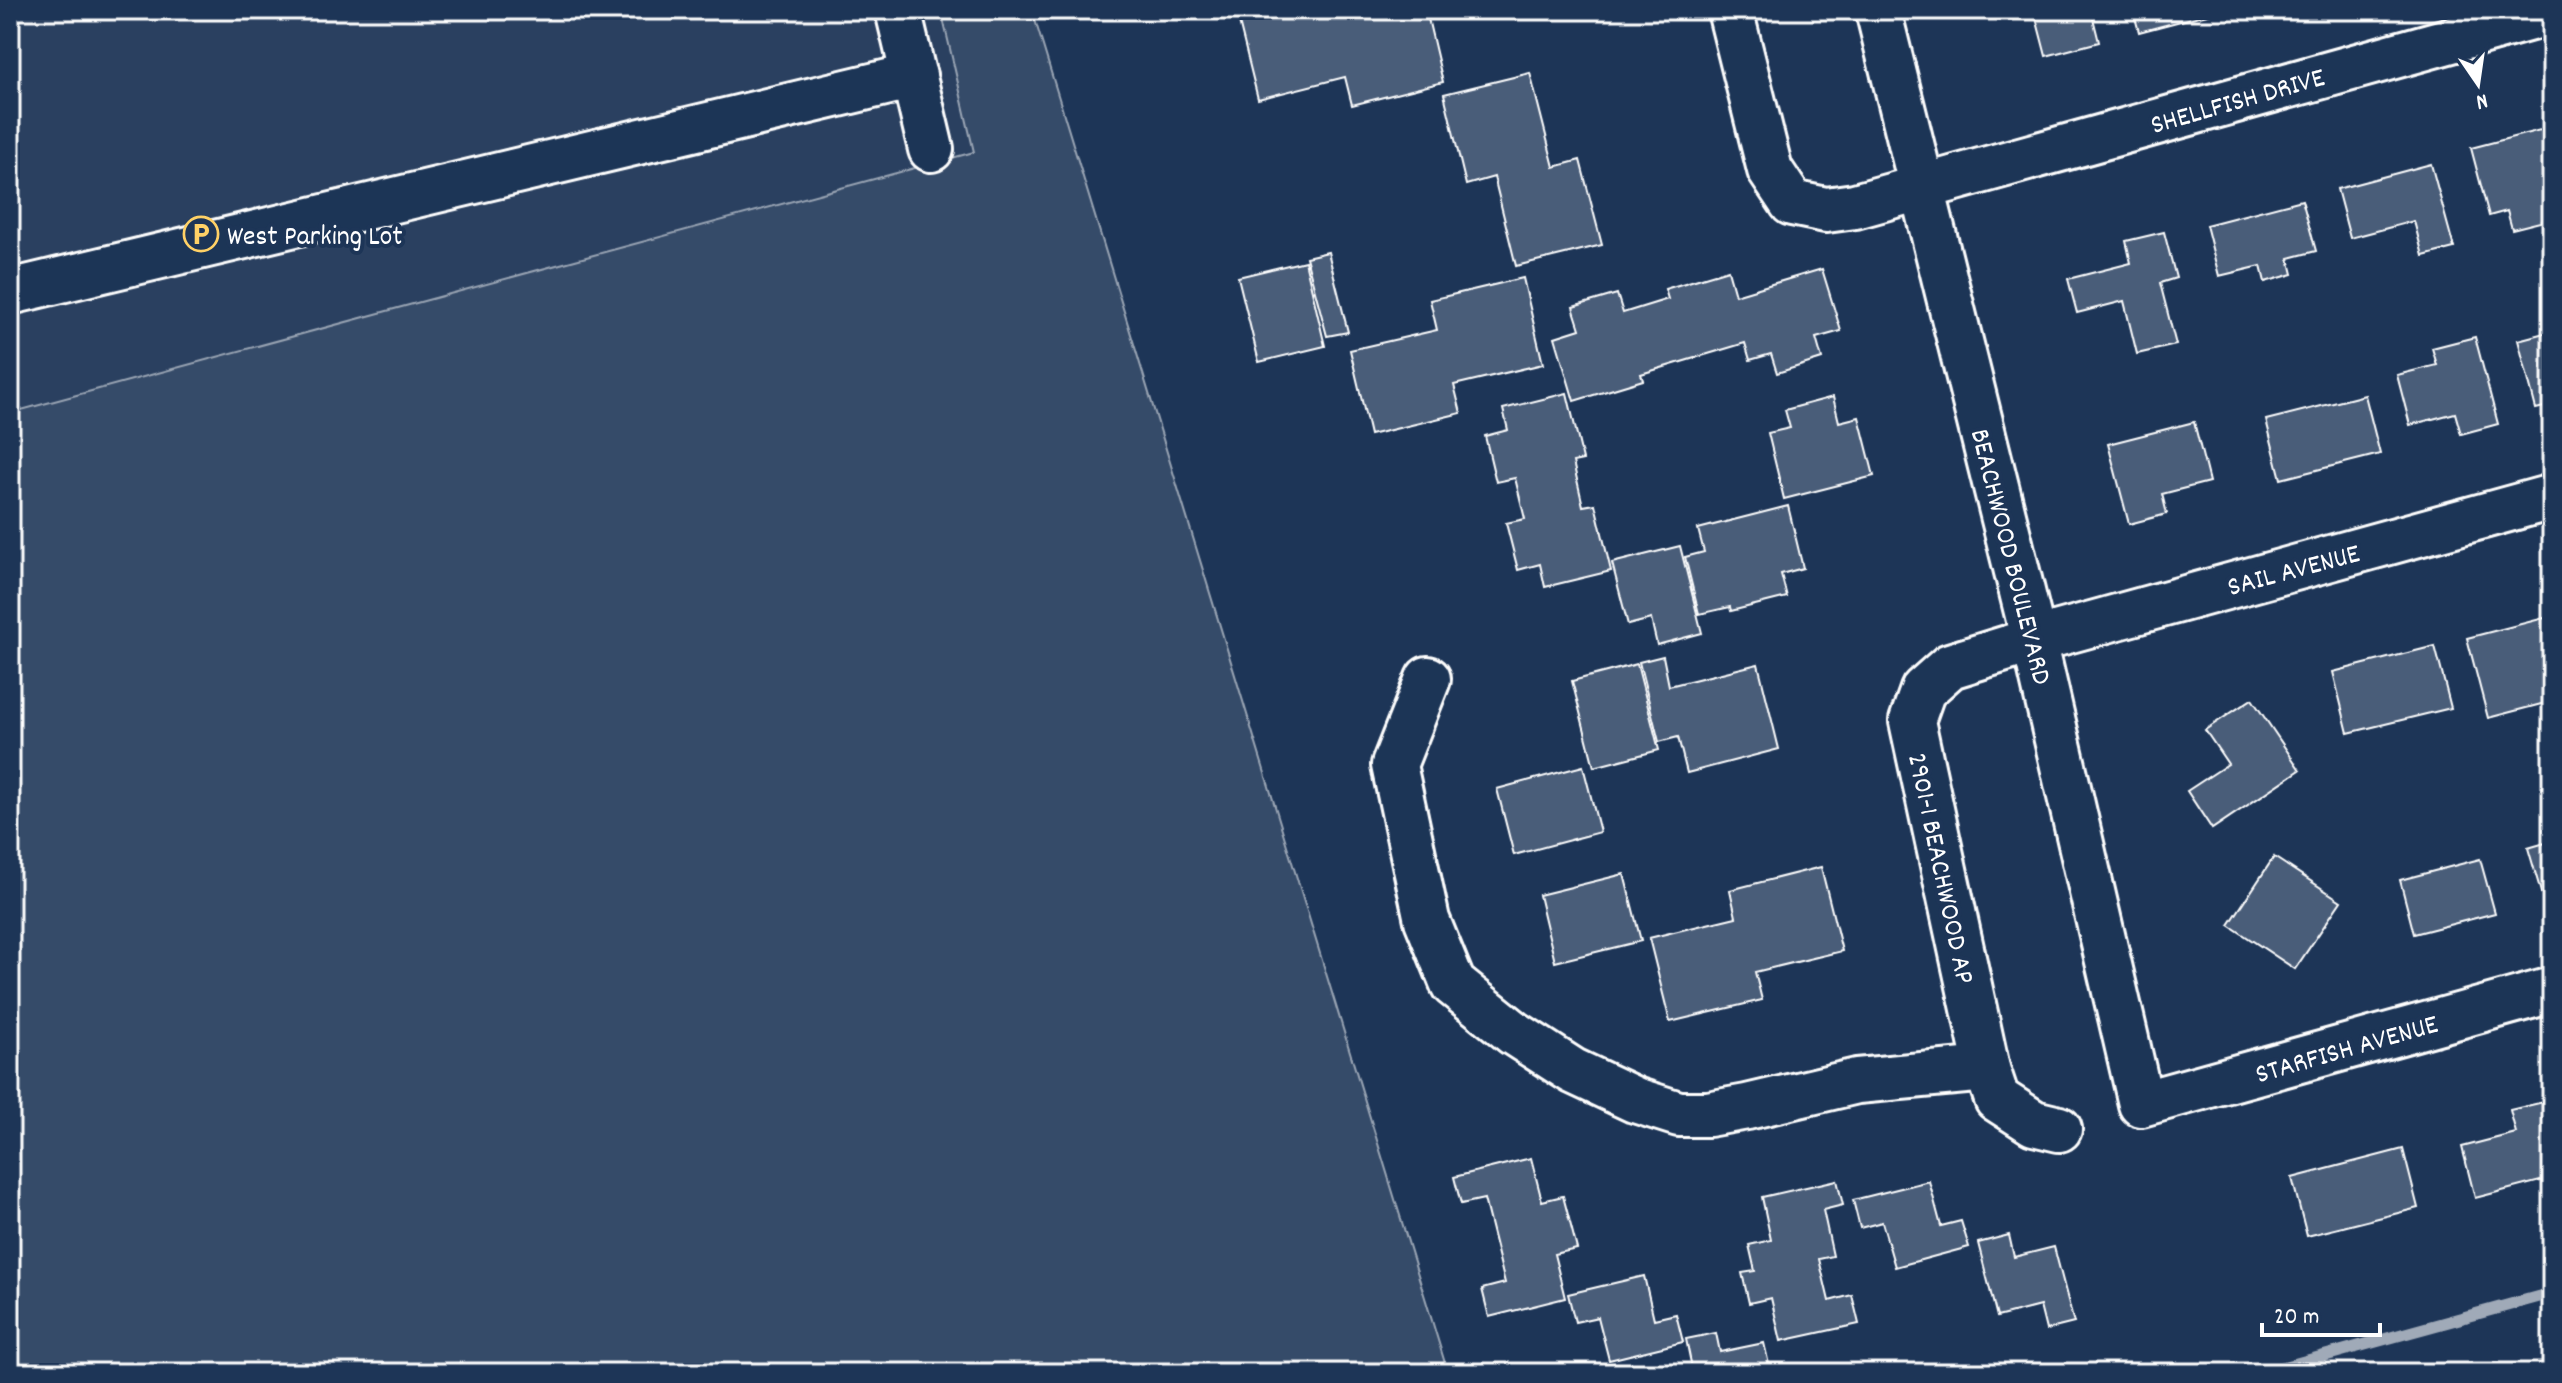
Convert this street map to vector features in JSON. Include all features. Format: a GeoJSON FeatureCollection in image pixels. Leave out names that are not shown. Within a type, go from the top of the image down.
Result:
{"type":"FeatureCollection","features":[{"type":"Feature","properties":{"kind":"street"},"geometry":{"type":"LineString","coordinates":[[898,10],[931,149]]}},
{"type":"Feature","properties":{"kind":"street","name":"SHELLFISH DRIVE"},"geometry":{"type":"LineString","coordinates":[[1730,10],[1770,170],[1792,203],[1826,210],[1855,206],[2552,12]]}},
{"type":"Feature","properties":{"kind":"street","name":"BEACHWOOD BOULEVARD"},"geometry":{"type":"LineString","coordinates":[[1878,10],[2034,640],[2141,1104]]}},
{"type":"Feature","properties":{"kind":"street"},"geometry":{"type":"LineString","coordinates":[[10,292],[914,76]]}},
{"type":"Feature","properties":{"kind":"street","name":"SAIL AVENUE"},"geometry":{"type":"LineString","coordinates":[[2034,640],[2552,497]]}},
{"type":"Feature","properties":{"kind":"street","name":"2901-1 BEACHWOOD AP"},"geometry":{"type":"LineString","coordinates":[[2034,640],[1950,666],[1923,690],[1912,721],[1987,1069],[1997,1099],[2034,1123],[2059,1129]]}},
{"type":"Feature","properties":{"kind":"street"},"geometry":{"type":"LineString","coordinates":[[1428,679],[1394,765],[1427,920],[1453,984],[1514,1033],[1573,1071],[1635,1100],[1679,1114],[1708,1114],[1747,1107],[1857,1081],[1987,1069]]}},
{"type":"Feature","properties":{"kind":"street","name":"STARFISH AVENUE"},"geometry":{"type":"LineString","coordinates":[[2141,1104],[2552,990]]}},
{"type":"Feature","properties":{"kind":"shaded area","name":"West Parking Lot"},"geometry":{"type":"Polygon","coordinates":[[[10,10],[941,10],[974,151],[10,413],[10,10]]]}},
{"type":"Feature","properties":{"kind":"shaded area"},"geometry":{"type":"Polygon","coordinates":[[[941,10],[1032,10],[1448,1373],[10,1373],[10,413],[974,152],[941,10]]]}},
{"type":"Feature","properties":{"kind":"building"},"geometry":{"type":"Polygon","coordinates":[[[1255,10],[1332,10],[1335,20],[1376,10],[1426,10],[1443,82],[1352,105],[1345,77],[1258,99],[1237,14],[1255,10]]]}},
{"type":"Feature","properties":{"kind":"building"},"geometry":{"type":"Polygon","coordinates":[[[2034,10],[2091,10],[2099,42],[2046,56],[2034,10]]]}},
{"type":"Feature","properties":{"kind":"building"},"geometry":{"type":"Polygon","coordinates":[[[2133,10],[2215,10],[2215,12],[2139,32],[2133,10]]]}},
{"type":"Feature","properties":{"kind":"building"},"geometry":{"type":"Polygon","coordinates":[[[1530,73],[1554,167],[1580,160],[1602,245],[1516,266],[1494,177],[1466,185],[1444,94],[1530,73]]]}},
{"type":"Feature","properties":{"kind":"building"},"geometry":{"type":"Polygon","coordinates":[[[2552,127],[2552,219],[2512,229],[2507,211],[2489,216],[2471,148],[2552,127]]]}},
{"type":"Feature","properties":{"kind":"building"},"geometry":{"type":"Polygon","coordinates":[[[2431,164],[2454,248],[2423,256],[2414,221],[2350,238],[2337,189],[2431,164]]]}},
{"type":"Feature","properties":{"kind":"building"},"geometry":{"type":"Polygon","coordinates":[[[2302,200],[2316,251],[2289,258],[2293,274],[2265,282],[2261,266],[2219,276],[2206,225],[2302,200]]]}},
{"type":"Feature","properties":{"kind":"building"},"geometry":{"type":"Polygon","coordinates":[[[2164,232],[2176,278],[2160,283],[2176,345],[2137,354],[2124,301],[2077,313],[2068,279],[2131,263],[2126,241],[2164,232]]]}},
{"type":"Feature","properties":{"kind":"building"},"geometry":{"type":"Polygon","coordinates":[[[1328,252],[1348,332],[1327,336],[1306,257],[1328,252]]]}},
{"type":"Feature","properties":{"kind":"building"},"geometry":{"type":"Polygon","coordinates":[[[1305,261],[1325,346],[1259,362],[1238,277],[1305,261]]]}},
{"type":"Feature","properties":{"kind":"building"},"geometry":{"type":"Polygon","coordinates":[[[1822,269],[1841,331],[1816,338],[1822,359],[1777,373],[1771,354],[1750,360],[1745,343],[1641,374],[1643,380],[1574,401],[1555,337],[1580,329],[1573,307],[1617,294],[1623,313],[1668,299],[1665,289],[1728,270],[1735,295],[1822,269]]]}},
{"type":"Feature","properties":{"kind":"building"},"geometry":{"type":"Polygon","coordinates":[[[1523,278],[1543,364],[1454,385],[1461,413],[1370,435],[1350,350],[1437,330],[1430,300],[1523,278]]]}},
{"type":"Feature","properties":{"kind":"building"},"geometry":{"type":"Polygon","coordinates":[[[2552,331],[2552,405],[2536,409],[2518,340],[2552,331]]]}},
{"type":"Feature","properties":{"kind":"building"},"geometry":{"type":"Polygon","coordinates":[[[2475,337],[2498,424],[2461,434],[2455,413],[2410,425],[2397,375],[2437,365],[2432,348],[2475,337]]]}},
{"type":"Feature","properties":{"kind":"building"},"geometry":{"type":"Polygon","coordinates":[[[1567,393],[1583,460],[1573,462],[1583,506],[1595,504],[1611,571],[1545,587],[1540,564],[1518,570],[1506,523],[1525,519],[1515,478],[1496,482],[1485,436],[1508,430],[1503,409],[1567,393]]]}},
{"type":"Feature","properties":{"kind":"building"},"geometry":{"type":"Polygon","coordinates":[[[2365,395],[2380,454],[2281,479],[2266,420],[2365,395]]]}},
{"type":"Feature","properties":{"kind":"building"},"geometry":{"type":"Polygon","coordinates":[[[1833,397],[1839,422],[1859,417],[1874,476],[1784,499],[1768,433],[1790,428],[1785,410],[1833,397]]]}},
{"type":"Feature","properties":{"kind":"building"},"geometry":{"type":"Polygon","coordinates":[[[2194,422],[2209,482],[2162,494],[2167,514],[2129,524],[2108,444],[2194,422]]]}},
{"type":"Feature","properties":{"kind":"building"},"geometry":{"type":"Polygon","coordinates":[[[1788,506],[1803,568],[1781,574],[1787,597],[1731,611],[1730,607],[1699,614],[1685,557],[1704,552],[1698,529],[1788,506]]]}},
{"type":"Feature","properties":{"kind":"building"},"geometry":{"type":"Polygon","coordinates":[[[1680,546],[1702,633],[1657,645],[1651,619],[1628,625],[1612,563],[1680,546]]]}},
{"type":"Feature","properties":{"kind":"building"},"geometry":{"type":"Polygon","coordinates":[[[2552,616],[2552,678],[2543,680],[2549,702],[2488,718],[2467,638],[2552,616]]]}},
{"type":"Feature","properties":{"kind":"building"},"geometry":{"type":"Polygon","coordinates":[[[2435,646],[2451,708],[2348,733],[2333,672],[2435,646]]]}},
{"type":"Feature","properties":{"kind":"building"},"geometry":{"type":"Polygon","coordinates":[[[1663,656],[1669,686],[1758,664],[1779,749],[1687,773],[1678,737],[1659,742],[1639,662],[1663,656]]]}},
{"type":"Feature","properties":{"kind":"building"},"geometry":{"type":"Polygon","coordinates":[[[1637,664],[1659,750],[1594,767],[1572,681],[1637,664]]]}},
{"type":"Feature","properties":{"kind":"building"},"geometry":{"type":"Polygon","coordinates":[[[2252,699],[2300,770],[2212,829],[2187,791],[2228,764],[2205,730],[2252,699]]]}},
{"type":"Feature","properties":{"kind":"building"},"geometry":{"type":"Polygon","coordinates":[[[1583,766],[1600,832],[1514,855],[1497,789],[1583,766]]]}},
{"type":"Feature","properties":{"kind":"building"},"geometry":{"type":"Polygon","coordinates":[[[2552,841],[2552,897],[2543,899],[2528,848],[2552,841]]]}},
{"type":"Feature","properties":{"kind":"building"},"geometry":{"type":"Polygon","coordinates":[[[2274,857],[2341,901],[2295,969],[2229,925],[2274,857]]]}},
{"type":"Feature","properties":{"kind":"building"},"geometry":{"type":"Polygon","coordinates":[[[2480,859],[2495,913],[2414,934],[2400,880],[2480,859]]]}},
{"type":"Feature","properties":{"kind":"building"},"geometry":{"type":"Polygon","coordinates":[[[1821,867],[1842,951],[1755,972],[1762,1000],[1670,1022],[1649,938],[1736,917],[1730,890],[1821,867]]]}},
{"type":"Feature","properties":{"kind":"building"},"geometry":{"type":"Polygon","coordinates":[[[1624,874],[1641,941],[1555,962],[1539,895],[1624,874]]]}},
{"type":"Feature","properties":{"kind":"building"},"geometry":{"type":"Polygon","coordinates":[[[2552,1100],[2552,1178],[2475,1198],[2462,1147],[2516,1133],[2510,1110],[2552,1100]]]}},
{"type":"Feature","properties":{"kind":"building"},"geometry":{"type":"Polygon","coordinates":[[[2403,1149],[2418,1208],[2307,1236],[2292,1178],[2403,1149]]]}},
{"type":"Feature","properties":{"kind":"building"},"geometry":{"type":"Polygon","coordinates":[[[1531,1158],[1542,1201],[1563,1196],[1577,1249],[1554,1254],[1565,1298],[1489,1317],[1482,1289],[1505,1283],[1484,1199],[1461,1204],[1454,1177],[1531,1158]]]}},
{"type":"Feature","properties":{"kind":"building"},"geometry":{"type":"Polygon","coordinates":[[[1837,1180],[1843,1205],[1823,1210],[1833,1256],[1819,1259],[1829,1301],[1852,1295],[1859,1324],[1781,1341],[1771,1298],[1749,1303],[1742,1273],[1755,1271],[1749,1245],[1771,1240],[1762,1197],[1837,1180]]]}},
{"type":"Feature","properties":{"kind":"building"},"geometry":{"type":"Polygon","coordinates":[[[1929,1181],[1941,1226],[1961,1221],[1969,1247],[1895,1267],[1882,1222],[1860,1228],[1853,1200],[1929,1181]]]}},
{"type":"Feature","properties":{"kind":"building"},"geometry":{"type":"Polygon","coordinates":[[[2009,1235],[2014,1257],[2054,1247],[2074,1323],[2046,1330],[2040,1306],[1997,1317],[1978,1243],[2009,1235]]]}},
{"type":"Feature","properties":{"kind":"building"},"geometry":{"type":"Polygon","coordinates":[[[1644,1276],[1654,1319],[1676,1314],[1683,1342],[1609,1360],[1598,1317],[1575,1322],[1568,1294],[1644,1276]]]}},
{"type":"Feature","properties":{"kind":"building"},"geometry":{"type":"Polygon","coordinates":[[[1716,1333],[1720,1352],[1764,1343],[1771,1373],[1693,1373],[1686,1339],[1716,1333]]]}},
{"type":"Feature","properties":{"kind":"waterway"},"geometry":{"type":"LineString","coordinates":[[2262,1373],[2552,1293]]}},
{"type":"Feature","properties":{"kind":"place","name":"West Parking Lot"},"geometry":{"type":"Point","coordinates":[201,234]}}]}
